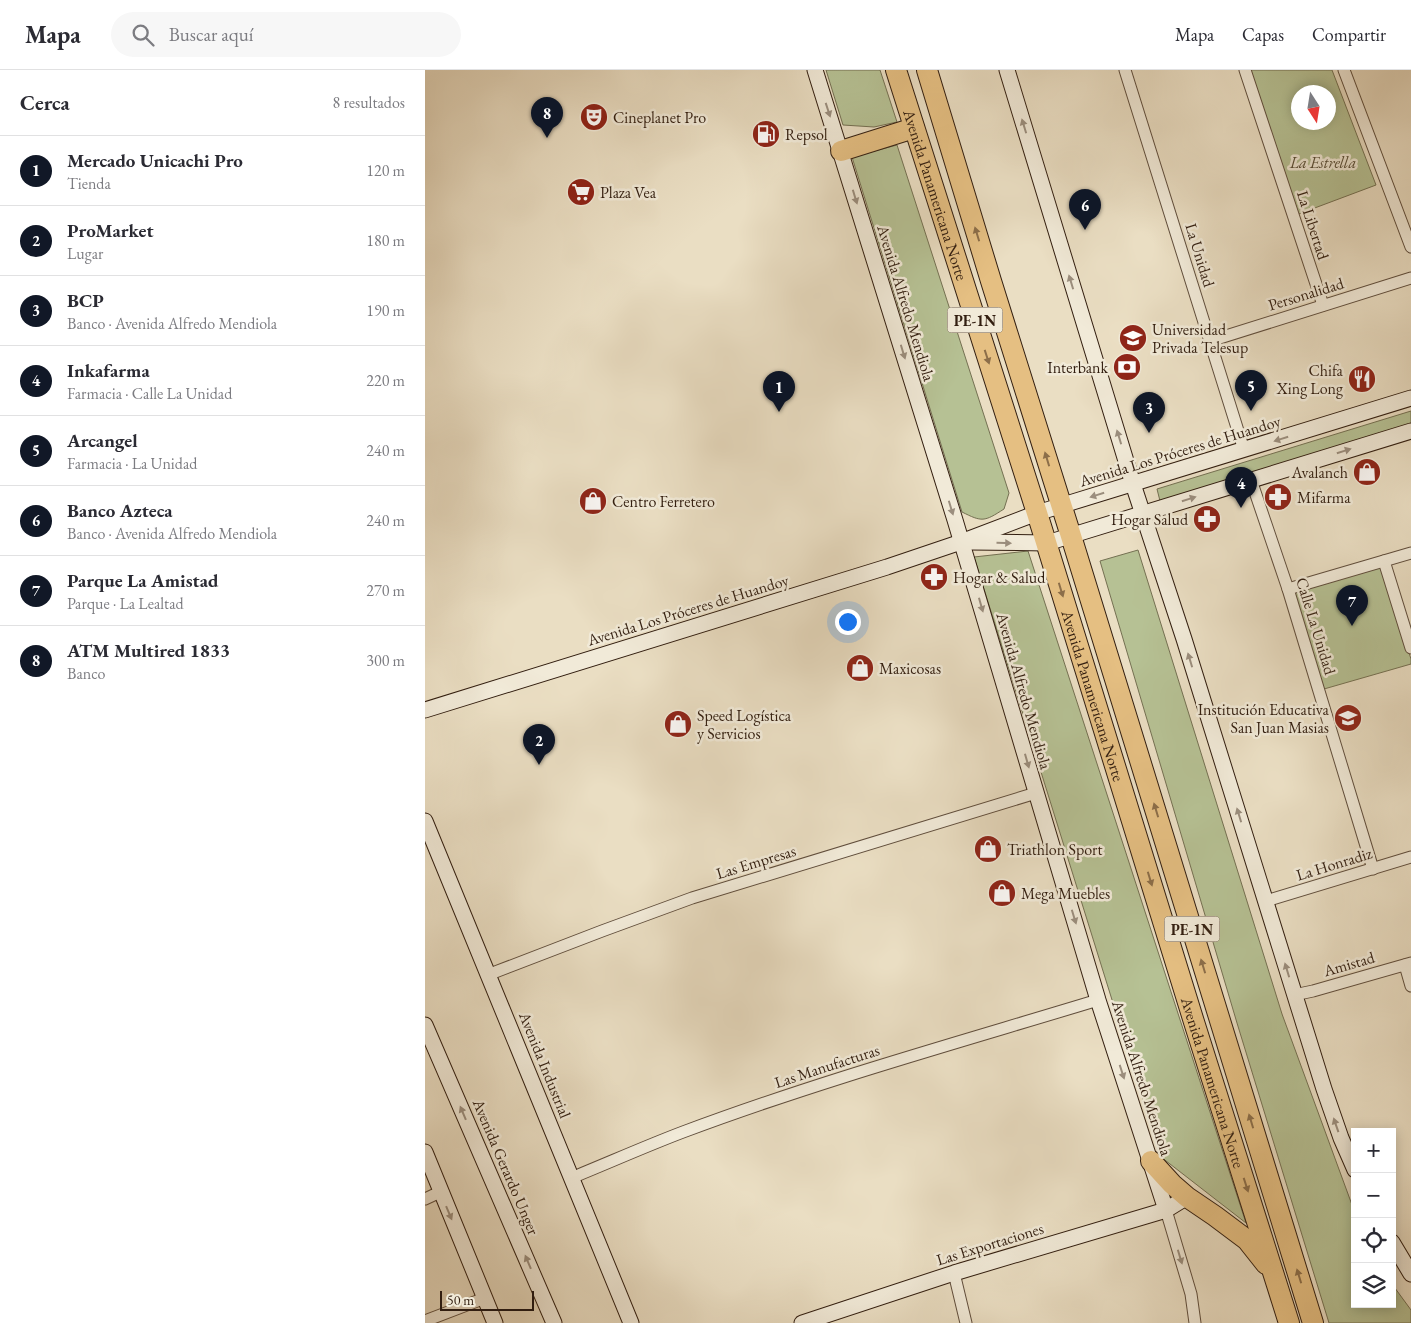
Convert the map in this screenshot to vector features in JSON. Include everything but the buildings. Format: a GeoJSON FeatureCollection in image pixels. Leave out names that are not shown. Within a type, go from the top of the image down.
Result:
{"type":"FeatureCollection","features":[{"type":"Feature","properties":{"kind":"highway","name":"Avenida Panamericana Norte"},"geometry":{"type":"LineString","coordinates":[[896,70],[1047,543],[1194,1022],[1289,1323]]}},
{"type":"Feature","properties":{"kind":"highway","name":"Avenida Panamericana Norte"},"geometry":{"type":"LineString","coordinates":[[927,70],[1313,1323]]}},
{"type":"Feature","properties":{"kind":"highway"},"geometry":{"type":"LineString","coordinates":[[841,150],[914,128]]}},
{"type":"Feature","properties":{"kind":"highway"},"geometry":{"type":"LineString","coordinates":[[1151,1161],[1187,1197],[1247,1240],[1275,1276]]}},
{"type":"Feature","properties":{"kind":"main road","name":"Avenida Alfredo Mendiola"},"geometry":{"type":"LineString","coordinates":[[815,70],[961,542],[1099,1000],[1166,1210]]}},
{"type":"Feature","properties":{"kind":"main road"},"geometry":{"type":"LineString","coordinates":[[1007,70],[1133,484],[1341,1138],[1351,1161]]}},
{"type":"Feature","properties":{"kind":"main road","name":"Avenida Los Próceres de Huandoy"},"geometry":{"type":"LineString","coordinates":[[425,710],[778,601],[961,542],[1062,505],[1411,398]]}},
{"type":"Feature","properties":{"kind":"main road","name":"Avenida Los Próceres de Huandoy"},"geometry":{"type":"LineString","coordinates":[[961,542],[1047,543],[1411,431]]}},
{"type":"Feature","properties":{"kind":"main road","name":"Avenida Industrial"},"geometry":{"type":"LineString","coordinates":[[425,821],[490,974],[631,1323]]}},
{"type":"Feature","properties":{"kind":"main road","name":"Avenida Gerardo Unger"},"geometry":{"type":"LineString","coordinates":[[425,1025],[554,1323]]}},
{"type":"Feature","properties":{"kind":"main road"},"geometry":{"type":"LineString","coordinates":[[425,1152],[495,1323]]}},
{"type":"Feature","properties":{"kind":"main road","name":"Las Exportaciones"},"geometry":{"type":"LineString","coordinates":[[802,1323],[955,1273],[1166,1210],[1187,1197]]}},
{"type":"Feature","properties":{"kind":"main road"},"geometry":{"type":"LineString","coordinates":[[1396,1249],[1411,1274]]}},
{"type":"Feature","properties":{"kind":"street","name":"La Unidad"},"geometry":{"type":"LineString","coordinates":[[1125,70],[1244,450]]}},
{"type":"Feature","properties":{"kind":"street","name":"La Libertad"},"geometry":{"type":"LineString","coordinates":[[1245,70],[1323,305]]}},
{"type":"Feature","properties":{"kind":"street"},"geometry":{"type":"LineString","coordinates":[[1344,70],[1411,247]]}},
{"type":"Feature","properties":{"kind":"street","name":"Personalidad"},"geometry":{"type":"LineString","coordinates":[[1210,340],[1411,278]]}},
{"type":"Feature","properties":{"kind":"street","name":"Calle La Unidad"},"geometry":{"type":"LineString","coordinates":[[1251,480],[1288,589],[1373,869]]}},
{"type":"Feature","properties":{"kind":"street"},"geometry":{"type":"LineString","coordinates":[[1288,589],[1411,553]]}},
{"type":"Feature","properties":{"kind":"street"},"geometry":{"type":"LineString","coordinates":[[1384,561],[1411,648]]}},
{"type":"Feature","properties":{"kind":"street","name":"Las Empresas"},"geometry":{"type":"LineString","coordinates":[[490,974],[692,898],[1036,793]]}},
{"type":"Feature","properties":{"kind":"street","name":"La Honradiz"},"geometry":{"type":"LineString","coordinates":[[1266,901],[1411,858]]}},
{"type":"Feature","properties":{"kind":"street"},"geometry":{"type":"LineString","coordinates":[[1408,964],[1411,986]]}},
{"type":"Feature","properties":{"kind":"street","name":"Amistad"},"geometry":{"type":"LineString","coordinates":[[1295,995],[1408,964]]}},
{"type":"Feature","properties":{"kind":"street","name":"Las Manufacturas"},"geometry":{"type":"LineString","coordinates":[[571,1178],[682,1132],[759,1105],[841,1078],[1099,1000]]}},
{"type":"Feature","properties":{"kind":"street"},"geometry":{"type":"LineString","coordinates":[[425,1198],[441,1192]]}},
{"type":"Feature","properties":{"kind":"street","name":"Avenida Alfredo Mendiola"},"geometry":{"type":"LineString","coordinates":[[1166,1210],[1191,1294],[1195,1323]]}},
{"type":"Feature","properties":{"kind":"street"},"geometry":{"type":"LineString","coordinates":[[955,1273],[966,1323]]}},
{"type":"Feature","properties":{"kind":"street"},"geometry":{"type":"LineString","coordinates":[[425,1321],[485,1298]]}},
{"type":"Feature","properties":{"kind":"green space"},"geometry":{"type":"Polygon","coordinates":[[[826,70],[880,70],[897,122],[874,127],[843,125],[826,70]]]}},
{"type":"Feature","properties":{"kind":"green space","name":"La Estrella"},"geometry":{"type":"Polygon","coordinates":[[[1250,70],[1332,70],[1376,185],[1296,215],[1250,70]]]}},
{"type":"Feature","properties":{"kind":"green space"},"geometry":{"type":"Polygon","coordinates":[[[897,145],[1009,493],[1004,509],[983,519],[974,518],[962,512],[852,157],[897,145]]]}},
{"type":"Feature","properties":{"kind":"green space"},"geometry":{"type":"Polygon","coordinates":[[[1411,411],[1411,424],[1160,501],[1157,489],[1411,411]]]}},
{"type":"Feature","properties":{"kind":"green space"},"geometry":{"type":"Polygon","coordinates":[[[1138,550],[1282,1014],[1351,1202],[1351,1308],[1396,1308],[1396,1289],[1411,1310],[1411,1323],[1329,1323],[1237,1023],[1100,561],[1138,550]]]}},
{"type":"Feature","properties":{"kind":"green space"},"geometry":{"type":"Polygon","coordinates":[[[1028,551],[1246,1223],[1161,1157],[974,557],[1028,551]]]}},
{"type":"Feature","properties":{"kind":"green space"},"geometry":{"type":"Polygon","coordinates":[[[1381,567],[1411,664],[1324,689],[1294,593],[1381,567]]]}},
{"type":"Feature","properties":{"kind":"place","name":"Cineplanet Pro"},"geometry":{"type":"Point","coordinates":[594,117]}},
{"type":"Feature","properties":{"kind":"place","name":"Repsol"},"geometry":{"type":"Point","coordinates":[766,134]}},
{"type":"Feature","properties":{"kind":"place","name":"ATM Multired 1833"},"geometry":{"type":"Point","coordinates":[547,138]}},
{"type":"Feature","properties":{"kind":"place","name":"Plaza Vea"},"geometry":{"type":"Point","coordinates":[581,192]}},
{"type":"Feature","properties":{"kind":"place","name":"Banco Azteca"},"geometry":{"type":"Point","coordinates":[1085,230]}},
{"type":"Feature","properties":{"kind":"place","name":"Universidad Privada Telesup"},"geometry":{"type":"Point","coordinates":[1133,338]}},
{"type":"Feature","properties":{"kind":"place","name":"Interbank"},"geometry":{"type":"Point","coordinates":[1127,367]}},
{"type":"Feature","properties":{"kind":"place","name":"Chifa Xing Long"},"geometry":{"type":"Point","coordinates":[1362,379]}},
{"type":"Feature","properties":{"kind":"place","name":"Arcangel"},"geometry":{"type":"Point","coordinates":[1251,411]}},
{"type":"Feature","properties":{"kind":"place","name":"Mercado Unicachi Pro"},"geometry":{"type":"Point","coordinates":[779,412]}},
{"type":"Feature","properties":{"kind":"place","name":"BCP"},"geometry":{"type":"Point","coordinates":[1149,433]}},
{"type":"Feature","properties":{"kind":"place","name":"Avalanch"},"geometry":{"type":"Point","coordinates":[1367,472]}},
{"type":"Feature","properties":{"kind":"place","name":"Mifarma"},"geometry":{"type":"Point","coordinates":[1278,497]}},
{"type":"Feature","properties":{"kind":"place","name":"Centro Ferretero"},"geometry":{"type":"Point","coordinates":[593,501]}},
{"type":"Feature","properties":{"kind":"place","name":"Inkafarma"},"geometry":{"type":"Point","coordinates":[1241,508]}},
{"type":"Feature","properties":{"kind":"place","name":"Hogar Salud"},"geometry":{"type":"Point","coordinates":[1207,519]}},
{"type":"Feature","properties":{"kind":"place","name":"Hogar & Salud"},"geometry":{"type":"Point","coordinates":[934,577]}},
{"type":"Feature","properties":{"kind":"place","name":"Parque La Amistad"},"geometry":{"type":"Point","coordinates":[1352,626]}},
{"type":"Feature","properties":{"kind":"place","name":"Maxicosas"},"geometry":{"type":"Point","coordinates":[860,668]}},
{"type":"Feature","properties":{"kind":"place","name":"Institución Educativa San Juan Masias"},"geometry":{"type":"Point","coordinates":[1348,718]}},
{"type":"Feature","properties":{"kind":"place","name":"Speed Logística y Servicios"},"geometry":{"type":"Point","coordinates":[678,724]}},
{"type":"Feature","properties":{"kind":"place","name":"ProMarket"},"geometry":{"type":"Point","coordinates":[539,765]}},
{"type":"Feature","properties":{"kind":"place","name":"Triathlon Sport"},"geometry":{"type":"Point","coordinates":[988,849]}},
{"type":"Feature","properties":{"kind":"place","name":"Mega Muebles"},"geometry":{"type":"Point","coordinates":[1002,893]}}]}
